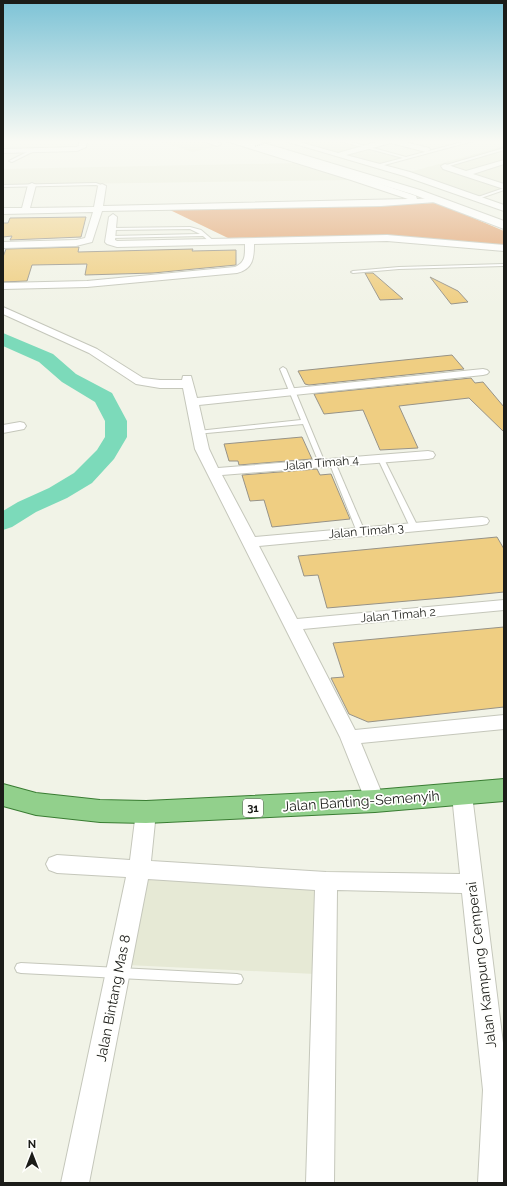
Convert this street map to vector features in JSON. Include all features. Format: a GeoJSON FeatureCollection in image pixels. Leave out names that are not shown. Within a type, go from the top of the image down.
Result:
{"type":"FeatureCollection","features":[{"type":"Feature","properties":{"kind":"main road"},"geometry":{"type":"LineString","coordinates":[[430,196],[504,225]]}},
{"type":"Feature","properties":{"kind":"main road"},"geometry":{"type":"LineString","coordinates":[[436,196],[504,219]]}},
{"type":"Feature","properties":{"kind":"main road","name":"Jalan Banting-Semenyih"},"geometry":{"type":"LineString","coordinates":[[3,795],[36,804],[100,811],[146,812],[375,802],[504,790]]}},
{"type":"Feature","properties":{"kind":"street"},"geometry":{"type":"LineString","coordinates":[[25,211],[29,196]]}},
{"type":"Feature","properties":{"kind":"street"},"geometry":{"type":"LineString","coordinates":[[3,245],[76,243],[89,240],[100,196]]}},
{"type":"Feature","properties":{"kind":"street"},"geometry":{"type":"LineString","coordinates":[[408,196],[423,202]]}},
{"type":"Feature","properties":{"kind":"street"},"geometry":{"type":"LineString","coordinates":[[471,196],[502,206]]}},
{"type":"Feature","properties":{"kind":"street"},"geometry":{"type":"LineString","coordinates":[[3,211],[423,202],[436,200]]}},
{"type":"Feature","properties":{"kind":"street"},"geometry":{"type":"LineString","coordinates":[[113,217],[110,242],[116,244],[387,238],[504,248]]}},
{"type":"Feature","properties":{"kind":"street"},"geometry":{"type":"LineString","coordinates":[[3,286],[87,284],[237,270],[246,266],[249,262],[250,241]]}},
{"type":"Feature","properties":{"kind":"street"},"geometry":{"type":"LineString","coordinates":[[3,310],[92,351],[140,381],[160,384],[187,381],[202,449],[348,737],[375,802]]}},
{"type":"Feature","properties":{"kind":"street"},"geometry":{"type":"LineString","coordinates":[[191,402],[483,372]]}},
{"type":"Feature","properties":{"kind":"street"},"geometry":{"type":"LineString","coordinates":[[3,429],[20,426]]}},
{"type":"Feature","properties":{"kind":"street","name":"Jalan Timah 4"},"geometry":{"type":"LineString","coordinates":[[214,472],[428,455]]}},
{"type":"Feature","properties":{"kind":"street","name":"Jalan Timah 3"},"geometry":{"type":"LineString","coordinates":[[250,542],[482,520]]}},
{"type":"Feature","properties":{"kind":"street","name":"Jalan Timah 2"},"geometry":{"type":"LineString","coordinates":[[292,625],[504,605]]}},
{"type":"Feature","properties":{"kind":"street"},"geometry":{"type":"LineString","coordinates":[[348,737],[504,722]]}},
{"type":"Feature","properties":{"kind":"street","name":"Jalan Kampung Cemperai"},"geometry":{"type":"LineString","coordinates":[[462,794],[496,1090],[492,1183]]}},
{"type":"Feature","properties":{"kind":"street","name":"Jalan Bintang Mas 8"},"geometry":{"type":"LineString","coordinates":[[75,1183],[139,869],[146,812]]}},
{"type":"Feature","properties":{"kind":"street"},"geometry":{"type":"LineString","coordinates":[[57,864],[326,880],[472,884]]}},
{"type":"Feature","properties":{"kind":"street"},"geometry":{"type":"LineString","coordinates":[[320,1183],[326,880]]}},
{"type":"Feature","properties":{"kind":"lane"},"geometry":{"type":"LineString","coordinates":[[476,198],[481,196]]}},
{"type":"Feature","properties":{"kind":"lane"},"geometry":{"type":"LineString","coordinates":[[111,233],[190,228],[204,235],[213,242]]}},
{"type":"Feature","properties":{"kind":"lane"},"geometry":{"type":"LineString","coordinates":[[111,233],[204,235]]}},
{"type":"Feature","properties":{"kind":"lane"},"geometry":{"type":"LineString","coordinates":[[353,272],[399,268],[504,265]]}},
{"type":"Feature","properties":{"kind":"lane"},"geometry":{"type":"LineString","coordinates":[[283,368],[305,422],[327,463],[360,532]]}},
{"type":"Feature","properties":{"kind":"lane"},"geometry":{"type":"LineString","coordinates":[[198,433],[305,422]]}},
{"type":"Feature","properties":{"kind":"lane"},"geometry":{"type":"LineString","coordinates":[[382,459],[414,527]]}},
{"type":"Feature","properties":{"kind":"lane"},"geometry":{"type":"LineString","coordinates":[[21,968],[237,979]]}},
{"type":"Feature","properties":{"kind":"shaded area"},"geometry":{"type":"Polygon","coordinates":[[[461,196],[483,196],[472,200],[461,196]]]}},
{"type":"Feature","properties":{"kind":"shaded area"},"geometry":{"type":"Polygon","coordinates":[[[438,203],[504,231],[504,245],[479,244],[392,235],[228,238],[170,210],[438,203]]]}},
{"type":"Feature","properties":{"kind":"shaded area"},"geometry":{"type":"Polygon","coordinates":[[[145,875],[318,886],[315,974],[127,965],[145,875]]]}},
{"type":"Feature","properties":{"kind":"building"},"geometry":{"type":"Polygon","coordinates":[[[86,217],[81,237],[10,240],[12,236],[3,237],[3,223],[8,223],[10,218],[86,217]]]}},
{"type":"Feature","properties":{"kind":"building"},"geometry":{"type":"Polygon","coordinates":[[[79,247],[78,252],[193,249],[192,251],[236,250],[236,265],[153,273],[85,275],[87,264],[32,265],[27,281],[3,282],[3,257],[6,249],[79,247]]]}},
{"type":"Feature","properties":{"kind":"building"},"geometry":{"type":"Polygon","coordinates":[[[365,273],[373,273],[403,299],[380,300],[365,273]]]}},
{"type":"Feature","properties":{"kind":"building"},"geometry":{"type":"Polygon","coordinates":[[[430,277],[458,291],[468,302],[451,304],[430,277]]]}},
{"type":"Feature","properties":{"kind":"building"},"geometry":{"type":"Polygon","coordinates":[[[452,355],[464,369],[309,385],[305,384],[298,371],[452,355]]]}},
{"type":"Feature","properties":{"kind":"building"},"geometry":{"type":"Polygon","coordinates":[[[471,378],[475,383],[483,382],[504,407],[504,432],[469,398],[399,406],[418,448],[380,450],[363,410],[324,414],[314,394],[471,378]]]}},
{"type":"Feature","properties":{"kind":"building"},"geometry":{"type":"Polygon","coordinates":[[[302,437],[312,459],[239,465],[238,461],[229,461],[224,444],[302,437]]]}},
{"type":"Feature","properties":{"kind":"building"},"geometry":{"type":"Polygon","coordinates":[[[317,469],[320,475],[331,474],[350,519],[272,527],[264,500],[250,501],[242,475],[317,469]]]}},
{"type":"Feature","properties":{"kind":"building"},"geometry":{"type":"Polygon","coordinates":[[[497,537],[504,549],[504,592],[454,597],[327,608],[318,575],[304,576],[298,556],[497,537]]]}},
{"type":"Feature","properties":{"kind":"building"},"geometry":{"type":"Polygon","coordinates":[[[504,627],[504,707],[368,722],[349,714],[331,678],[344,677],[333,643],[504,627]]]}},
{"type":"Feature","properties":{"kind":"waterway"},"geometry":{"type":"LineString","coordinates":[[3,339],[46,358],[69,378],[104,398],[116,421],[116,437],[106,454],[83,478],[58,493],[27,507],[3,522]]}}]}
